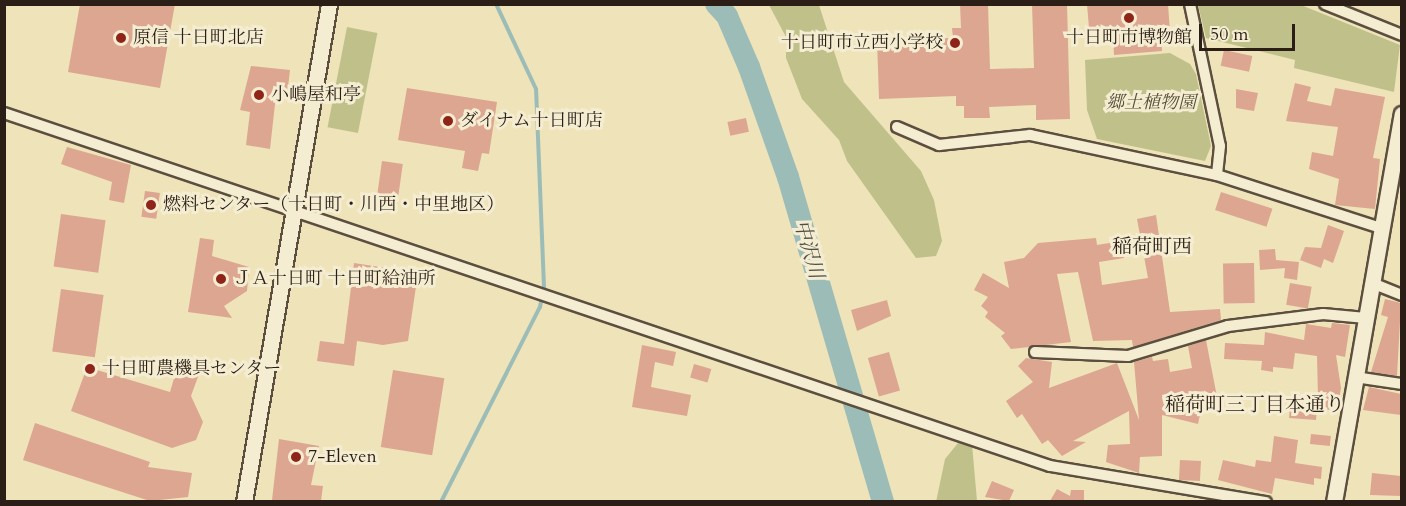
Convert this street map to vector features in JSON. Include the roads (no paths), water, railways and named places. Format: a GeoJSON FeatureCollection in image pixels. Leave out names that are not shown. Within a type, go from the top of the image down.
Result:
{"type":"FeatureCollection","features":[{"type":"Feature","properties":{"kind":"street"},"geometry":{"type":"LineString","coordinates":[[244,501],[291,209],[329,4]]}},
{"type":"Feature","properties":{"kind":"street"},"geometry":{"type":"LineString","coordinates":[[1190,4],[1220,146],[1216,175]]}},
{"type":"Feature","properties":{"kind":"street"},"geometry":{"type":"LineString","coordinates":[[1325,4],[1401,35]]}},
{"type":"Feature","properties":{"kind":"street"},"geometry":{"type":"LineString","coordinates":[[4,113],[1050,466],[1266,501]]}},
{"type":"Feature","properties":{"kind":"street"},"geometry":{"type":"LineString","coordinates":[[1334,501],[1401,124]]}},
{"type":"Feature","properties":{"kind":"street"},"geometry":{"type":"LineString","coordinates":[[897,128],[939,145],[1030,135],[1216,175],[1381,228]]}},
{"type":"Feature","properties":{"kind":"street"},"geometry":{"type":"LineString","coordinates":[[1371,284],[1401,295]]}},
{"type":"Feature","properties":{"kind":"street"},"geometry":{"type":"LineString","coordinates":[[1035,352],[1128,356],[1228,326],[1323,314],[1366,318]]}},
{"type":"Feature","properties":{"kind":"street"},"geometry":{"type":"LineString","coordinates":[[1355,377],[1401,384]]}},
{"type":"Feature","properties":{"kind":"waterway"},"geometry":{"type":"LineString","coordinates":[[441,502],[540,307],[544,287],[536,89],[496,4]]}},
{"type":"Feature","properties":{"kind":"waterway","name":"中沢川"},"geometry":{"type":"LineString","coordinates":[[716,4],[727,16],[749,67],[788,177],[883,502]]}},
{"type":"Feature","properties":{"kind":"place","name":"十日町市博物館"},"geometry":{"type":"Point","coordinates":[1129,18]}},
{"type":"Feature","properties":{"kind":"place","name":"原信 十日町北店"},"geometry":{"type":"Point","coordinates":[121,38]}},
{"type":"Feature","properties":{"kind":"place","name":"十日町市立西小学校"},"geometry":{"type":"Point","coordinates":[955,43]}},
{"type":"Feature","properties":{"kind":"place","name":"小嶋屋和亭"},"geometry":{"type":"Point","coordinates":[259,95]}},
{"type":"Feature","properties":{"kind":"place","name":"ダイナム十日町店"},"geometry":{"type":"Point","coordinates":[448,121]}},
{"type":"Feature","properties":{"kind":"place","name":"燃料センター（十日町・川西・中里地区）"},"geometry":{"type":"Point","coordinates":[151,205]}},
{"type":"Feature","properties":{"kind":"place","name":"ＪＡ十日町 十日町給油所"},"geometry":{"type":"Point","coordinates":[221,279]}},
{"type":"Feature","properties":{"kind":"place","name":"十日町農機具センター"},"geometry":{"type":"Point","coordinates":[90,369]}},
{"type":"Feature","properties":{"kind":"place","name":"7-Eleven"},"geometry":{"type":"Point","coordinates":[296,457]}},
{"type":"Feature","properties":{"kind":"district","name":"稲荷町西"},"geometry":{"type":"Point","coordinates":[1152,246]}},
{"type":"Feature","properties":{"kind":"district","name":"稲荷町三丁目本通り"},"geometry":{"type":"Point","coordinates":[1255,404]}},
{"type":"Feature","properties":{"kind":"park label","name":"郷土植物園"},"geometry":{"type":"Point","coordinates":[1151,103]}}]}
